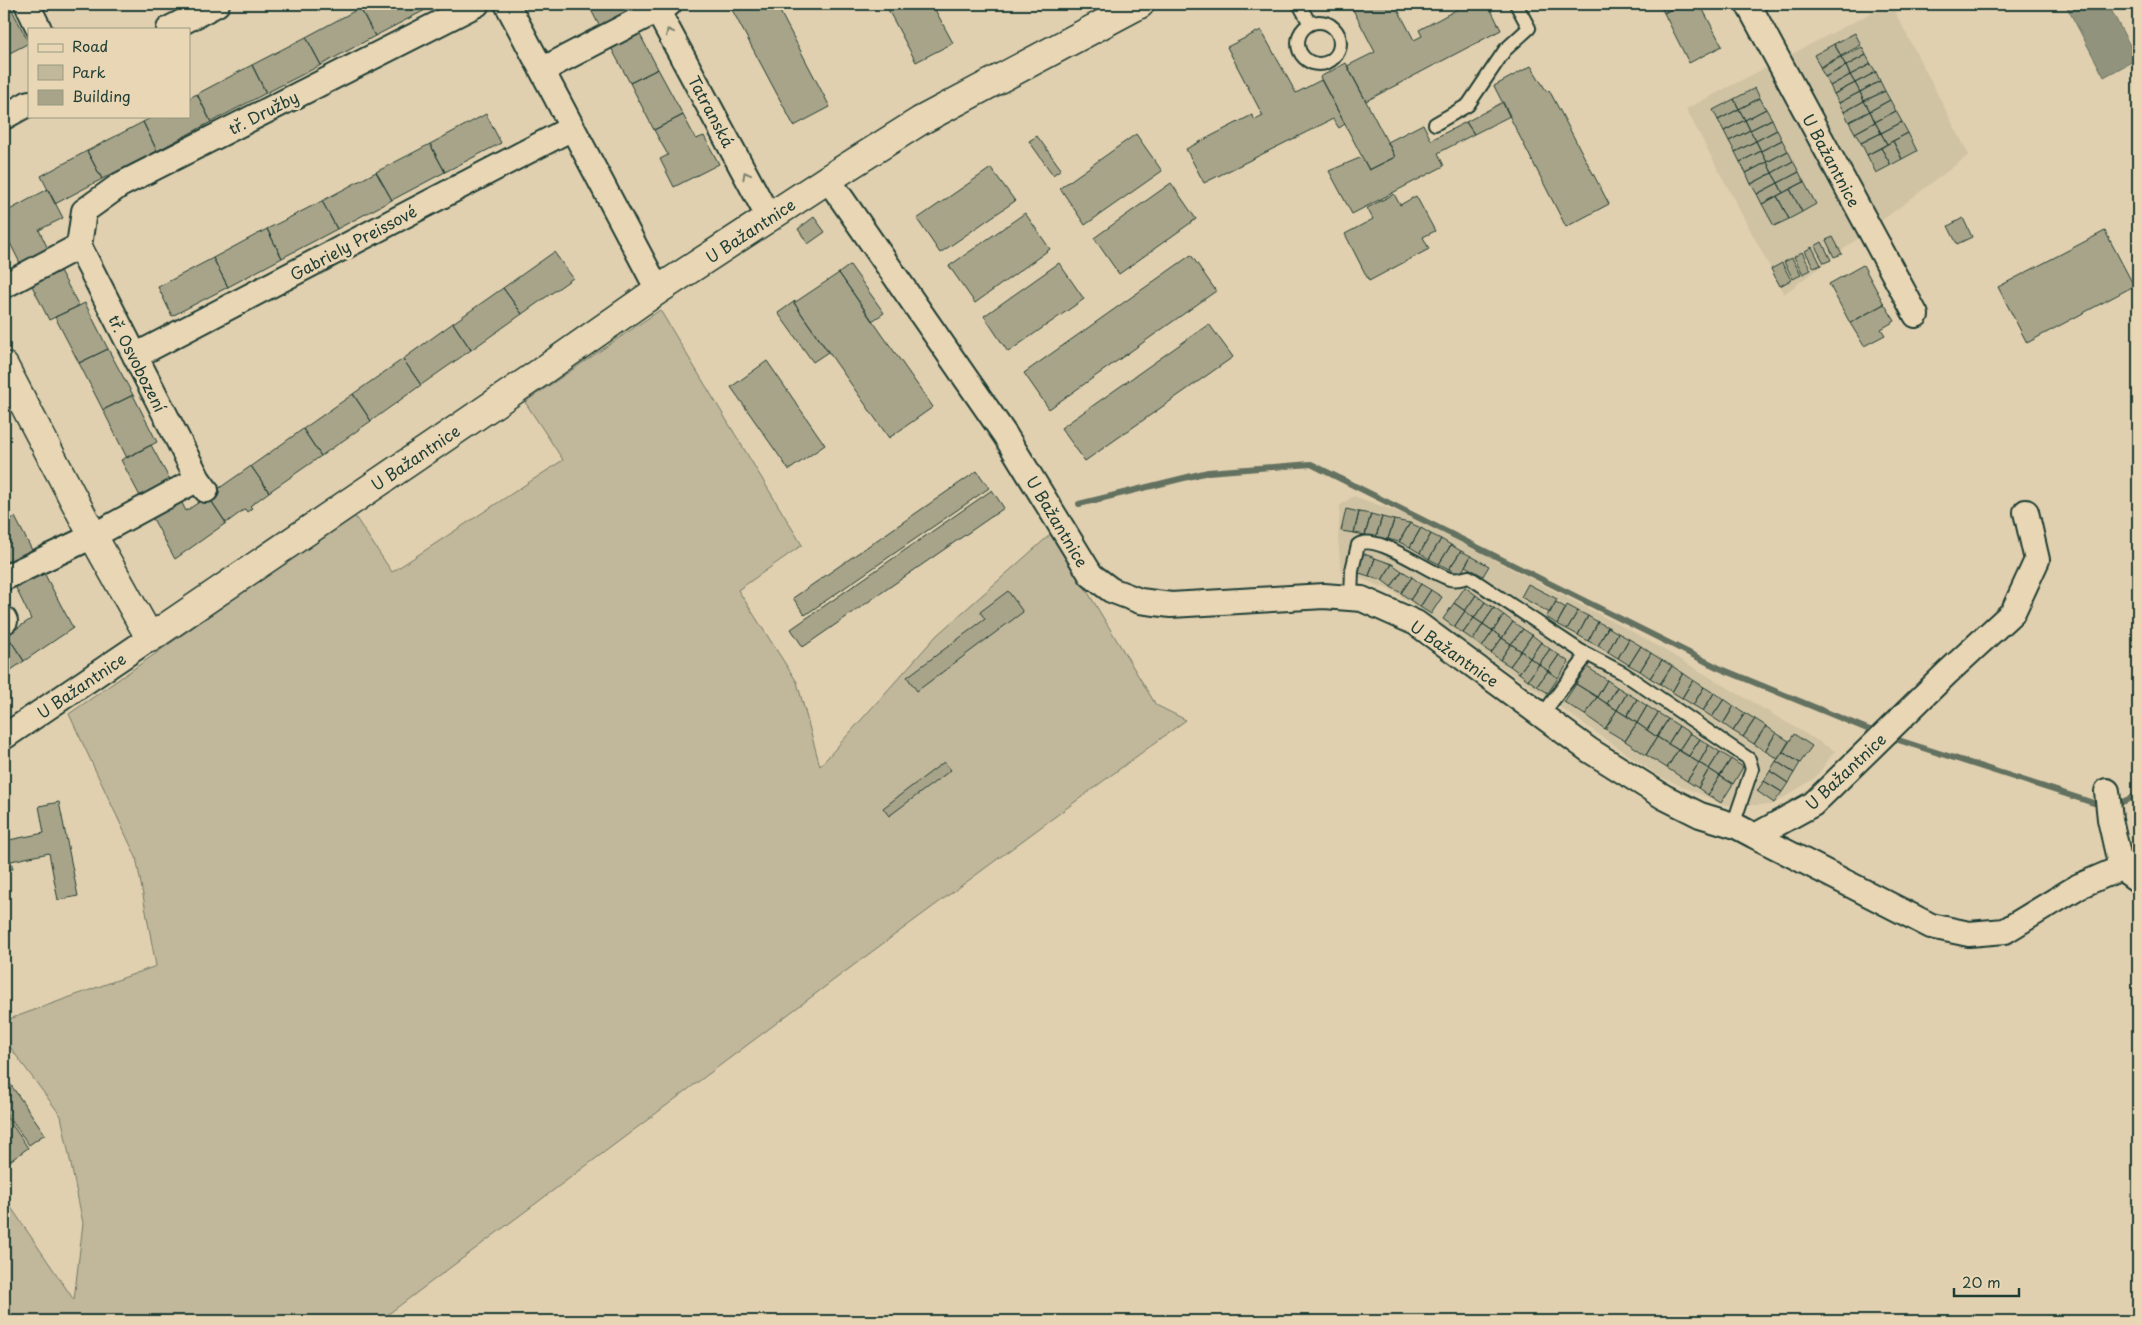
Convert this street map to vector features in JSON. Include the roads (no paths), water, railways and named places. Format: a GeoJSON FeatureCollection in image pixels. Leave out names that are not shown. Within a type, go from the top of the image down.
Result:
{"type":"FeatureCollection","features":[{"type":"Feature","properties":{"kind":"street"},"geometry":{"type":"LineString","coordinates":[[27,4],[39,28]]}},
{"type":"Feature","properties":{"kind":"street","name":"tř. Družby"},"geometry":{"type":"LineString","coordinates":[[79,246],[84,211],[120,184],[477,4]]}},
{"type":"Feature","properties":{"kind":"street"},"geometry":{"type":"LineString","coordinates":[[507,4],[658,290]]}},
{"type":"Feature","properties":{"kind":"street","name":"U Bažantnice"},"geometry":{"type":"LineString","coordinates":[[4,737],[658,290],[828,179],[920,121],[1140,4]]}},
{"type":"Feature","properties":{"kind":"street","name":"U Bažantnice"},"geometry":{"type":"LineString","coordinates":[[1748,4],[1916,315]]}},
{"type":"Feature","properties":{"kind":"street"},"geometry":{"type":"LineString","coordinates":[[171,28],[209,6]]}},
{"type":"Feature","properties":{"kind":"street"},"geometry":{"type":"LineString","coordinates":[[542,70],[660,6]]}},
{"type":"Feature","properties":{"kind":"street","name":"Tatranská"},"geometry":{"type":"LineString","coordinates":[[660,6],[769,218]]}},
{"type":"Feature","properties":{"kind":"street"},"geometry":{"type":"LineString","coordinates":[[4,117],[28,104]]}},
{"type":"Feature","properties":{"kind":"street","name":"Gabriely Preissové"},"geometry":{"type":"LineString","coordinates":[[135,356],[572,128]]}},
{"type":"Feature","properties":{"kind":"street","name":"U Bažantnice"},"geometry":{"type":"LineString","coordinates":[[828,179],[1005,436],[1091,576],[1111,590],[1140,600],[1172,605],[1324,596],[1362,599],[1416,623],[1589,750],[1664,797],[1700,815],[1733,825],[1755,836],[1813,804],[2012,612],[2037,560],[2026,512]]}},
{"type":"Feature","properties":{"kind":"street"},"geometry":{"type":"LineString","coordinates":[[4,286],[79,246]]}},
{"type":"Feature","properties":{"kind":"street","name":"tř. Osvobození"},"geometry":{"type":"LineString","coordinates":[[4,578],[202,484],[79,246]]}},
{"type":"Feature","properties":{"kind":"street"},"geometry":{"type":"LineString","coordinates":[[4,366],[93,536],[150,638]]}},
{"type":"Feature","properties":{"kind":"street"},"geometry":{"type":"LineString","coordinates":[[1755,836],[1932,926],[1969,934],[2005,931],[2079,886],[2130,874],[2110,819],[2107,790]]}},
{"type":"Feature","properties":{"kind":"lane"},"geometry":{"type":"LineString","coordinates":[[1299,4],[1310,24]]}},
{"type":"Feature","properties":{"kind":"lane"},"geometry":{"type":"LineString","coordinates":[[1436,124],[1468,104],[1505,50],[1529,28],[1516,4]]}},
{"type":"Feature","properties":{"kind":"lane"},"geometry":{"type":"LineString","coordinates":[[1351,598],[1352,570],[1358,545],[1364,542],[1384,545],[1427,570],[1452,580],[1469,577],[1579,650],[1623,673],[1750,759],[1752,769],[1733,825]]}},
{"type":"Feature","properties":{"kind":"lane"},"geometry":{"type":"LineString","coordinates":[[1542,715],[1582,662],[1583,656],[1579,650]]}},
{"type":"Feature","properties":{"kind":"waterway"},"geometry":{"type":"LineString","coordinates":[[1079,504],[1208,472],[1311,464],[1719,668],[1877,733]]}},
{"type":"Feature","properties":{"kind":"waterway"},"geometry":{"type":"LineString","coordinates":[[1889,737],[2103,806]]}},
{"type":"Feature","properties":{"kind":"waterway"},"geometry":{"type":"LineString","coordinates":[[2113,806],[2138,795]]}}]}
